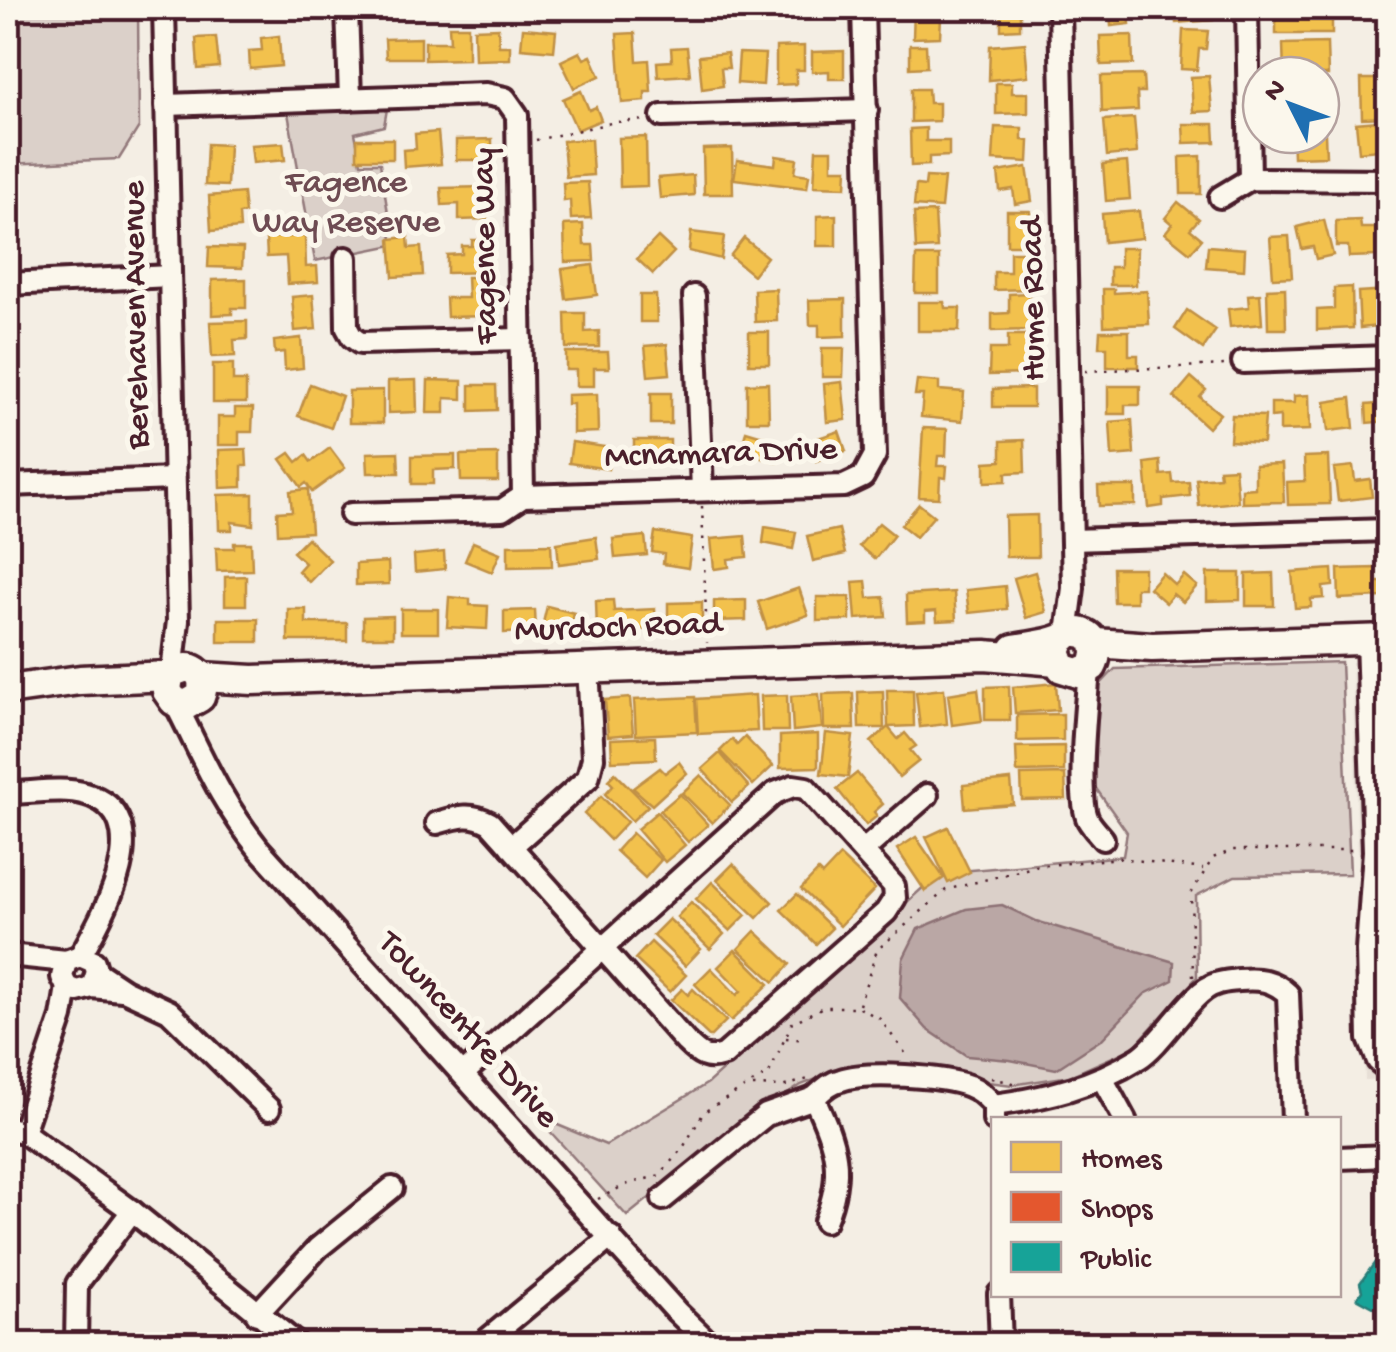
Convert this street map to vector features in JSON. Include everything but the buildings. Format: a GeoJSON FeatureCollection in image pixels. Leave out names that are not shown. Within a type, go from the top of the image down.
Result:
{"type":"FeatureCollection","features":[{"type":"Feature","properties":{"kind":"main road","name":"Murdoch Road"},"geometry":{"type":"LineString","coordinates":[[8,690],[80,680],[185,686],[253,680],[1378,640]]}},
{"type":"Feature","properties":{"kind":"street","name":"Berehaven Avenue"},"geometry":{"type":"LineString","coordinates":[[164,8],[178,621],[185,686]]}},
{"type":"Feature","properties":{"kind":"street"},"geometry":{"type":"LineString","coordinates":[[347,8],[350,100]]}},
{"type":"Feature","properties":{"kind":"street","name":"Mcnamara Drive"},"geometry":{"type":"LineString","coordinates":[[351,514],[502,510],[524,496],[855,483],[871,467],[875,436],[864,8]]}},
{"type":"Feature","properties":{"kind":"street","name":"Hume Road"},"geometry":{"type":"LineString","coordinates":[[1060,8],[1073,588],[1084,716],[1086,816],[1103,839]]}},
{"type":"Feature","properties":{"kind":"street"},"geometry":{"type":"LineString","coordinates":[[1247,8],[1250,179]]}},
{"type":"Feature","properties":{"kind":"street","name":"Fagence Way"},"geometry":{"type":"LineString","coordinates":[[166,104],[486,94],[505,98],[517,115],[524,496]]}},
{"type":"Feature","properties":{"kind":"street"},"geometry":{"type":"LineString","coordinates":[[662,116],[867,110]]}},
{"type":"Feature","properties":{"kind":"street"},"geometry":{"type":"LineString","coordinates":[[1220,198],[1250,179],[1388,180]]}},
{"type":"Feature","properties":{"kind":"street"},"geometry":{"type":"LineString","coordinates":[[346,258],[347,328],[360,343],[521,339]]}},
{"type":"Feature","properties":{"kind":"street"},"geometry":{"type":"LineString","coordinates":[[8,284],[170,276]]}},
{"type":"Feature","properties":{"kind":"street"},"geometry":{"type":"LineString","coordinates":[[694,296],[702,490]]}},
{"type":"Feature","properties":{"kind":"street"},"geometry":{"type":"LineString","coordinates":[[1243,362],[1388,357]]}},
{"type":"Feature","properties":{"kind":"street"},"geometry":{"type":"LineString","coordinates":[[8,485],[174,479]]}},
{"type":"Feature","properties":{"kind":"street"},"geometry":{"type":"LineString","coordinates":[[1072,540],[1388,530]]}},
{"type":"Feature","properties":{"kind":"street"},"geometry":{"type":"LineString","coordinates":[[1378,640],[1381,850],[1367,950],[1370,1040],[1378,1061],[1388,1070]]}},
{"type":"Feature","properties":{"kind":"street"},"geometry":{"type":"LineString","coordinates":[[510,847],[588,778],[592,758],[588,668]]}},
{"type":"Feature","properties":{"kind":"street","name":"Towncentre Drive"},"geometry":{"type":"LineString","coordinates":[[185,686],[196,747],[233,817],[710,1344]]}},
{"type":"Feature","properties":{"kind":"street"},"geometry":{"type":"LineString","coordinates":[[437,823],[463,815],[477,816],[490,823],[602,950],[699,1055],[710,1060],[724,1055],[886,912],[895,898],[894,886],[806,788],[794,786],[775,793],[602,950],[462,1074]]}},
{"type":"Feature","properties":{"kind":"street"},"geometry":{"type":"LineString","coordinates":[[8,793],[76,792],[91,796],[105,803],[119,823],[124,844],[120,870],[15,1130],[132,1211],[296,1344]]}},
{"type":"Feature","properties":{"kind":"street"},"geometry":{"type":"LineString","coordinates":[[864,850],[927,794]]}},
{"type":"Feature","properties":{"kind":"street"},"geometry":{"type":"LineString","coordinates":[[8,955],[34,958],[124,990],[169,1011],[270,1109]]}},
{"type":"Feature","properties":{"kind":"street"},"geometry":{"type":"LineString","coordinates":[[663,1199],[766,1115],[814,1098],[826,1086],[842,1079],[878,1074],[966,1084],[982,1092],[994,1112],[1102,1078],[1143,1055],[1200,992],[1213,984],[1252,978],[1275,983],[1288,994],[1293,1117]]}},
{"type":"Feature","properties":{"kind":"street"},"geometry":{"type":"LineString","coordinates":[[1102,1078],[1122,1117]]}},
{"type":"Feature","properties":{"kind":"street"},"geometry":{"type":"LineString","coordinates":[[814,1098],[834,1140],[838,1172],[825,1222]]}},
{"type":"Feature","properties":{"kind":"street"},"geometry":{"type":"LineString","coordinates":[[1341,1158],[1388,1156]]}},
{"type":"Feature","properties":{"kind":"street"},"geometry":{"type":"LineString","coordinates":[[257,1314],[318,1248],[392,1188]]}},
{"type":"Feature","properties":{"kind":"street"},"geometry":{"type":"LineString","coordinates":[[76,1344],[78,1284],[132,1211]]}},
{"type":"Feature","properties":{"kind":"street"},"geometry":{"type":"LineString","coordinates":[[482,1344],[611,1237]]}},
{"type":"Feature","properties":{"kind":"street"},"geometry":{"type":"LineString","coordinates":[[999,1297],[1000,1344]]}},
{"type":"Feature","properties":{"kind":"path"},"geometry":{"type":"LineString","coordinates":[[518,141],[662,116]]}},
{"type":"Feature","properties":{"kind":"path"},"geometry":{"type":"LineString","coordinates":[[1079,371],[1243,362]]}},
{"type":"Feature","properties":{"kind":"path"},"geometry":{"type":"LineString","coordinates":[[702,490],[708,664]]}},
{"type":"Feature","properties":{"kind":"path"},"geometry":{"type":"LineString","coordinates":[[1189,986],[1194,976],[1191,894],[1213,858],[1233,850],[1381,850]]}},
{"type":"Feature","properties":{"kind":"path"},"geometry":{"type":"LineString","coordinates":[[858,1007],[877,950],[946,890],[1037,866],[1120,858],[1204,869]]}},
{"type":"Feature","properties":{"kind":"path"},"geometry":{"type":"LineString","coordinates":[[597,1200],[625,1185],[660,1175],[684,1146],[704,1112],[770,1073],[792,1023],[822,1007],[858,1007],[880,1019],[912,1062]]}},
{"type":"Feature","properties":{"kind":"path"},"geometry":{"type":"LineString","coordinates":[[785,1038],[806,1040]]}},
{"type":"Feature","properties":{"kind":"path"},"geometry":{"type":"LineString","coordinates":[[990,1078],[1026,1086]]}},
{"type":"Feature","properties":{"kind":"shaded area"},"geometry":{"type":"Polygon","coordinates":[[[1388,660],[1388,1079],[1365,1080],[1352,662],[1388,660]]]}},
{"type":"Feature","properties":{"kind":"shaded area"},"geometry":{"type":"Polygon","coordinates":[[[1002,905],[1036,921],[1174,962],[1173,980],[1145,994],[1102,1039],[1056,1069],[967,1056],[927,1029],[900,998],[903,959],[918,929],[966,909],[1002,905]]]}},
{"type":"Feature","properties":{"kind":"green space"},"geometry":{"type":"Polygon","coordinates":[[[8,8],[138,8],[139,127],[119,159],[8,164],[8,8]]]}},
{"type":"Feature","properties":{"kind":"green space","name":"Fagence Way Reserve"},"geometry":{"type":"Polygon","coordinates":[[[387,109],[384,126],[355,133],[361,163],[380,163],[393,245],[315,261],[288,113],[387,109]]]}},
{"type":"Feature","properties":{"kind":"green space"},"geometry":{"type":"Polygon","coordinates":[[[1341,662],[1350,874],[1235,876],[1196,896],[1197,977],[1133,1048],[1070,1076],[1012,1085],[852,1065],[801,1085],[731,1132],[627,1216],[536,1116],[606,1145],[708,1083],[939,873],[1123,856],[1127,832],[1095,787],[1092,709],[1097,688],[1115,669],[1341,662]]]}}]}
